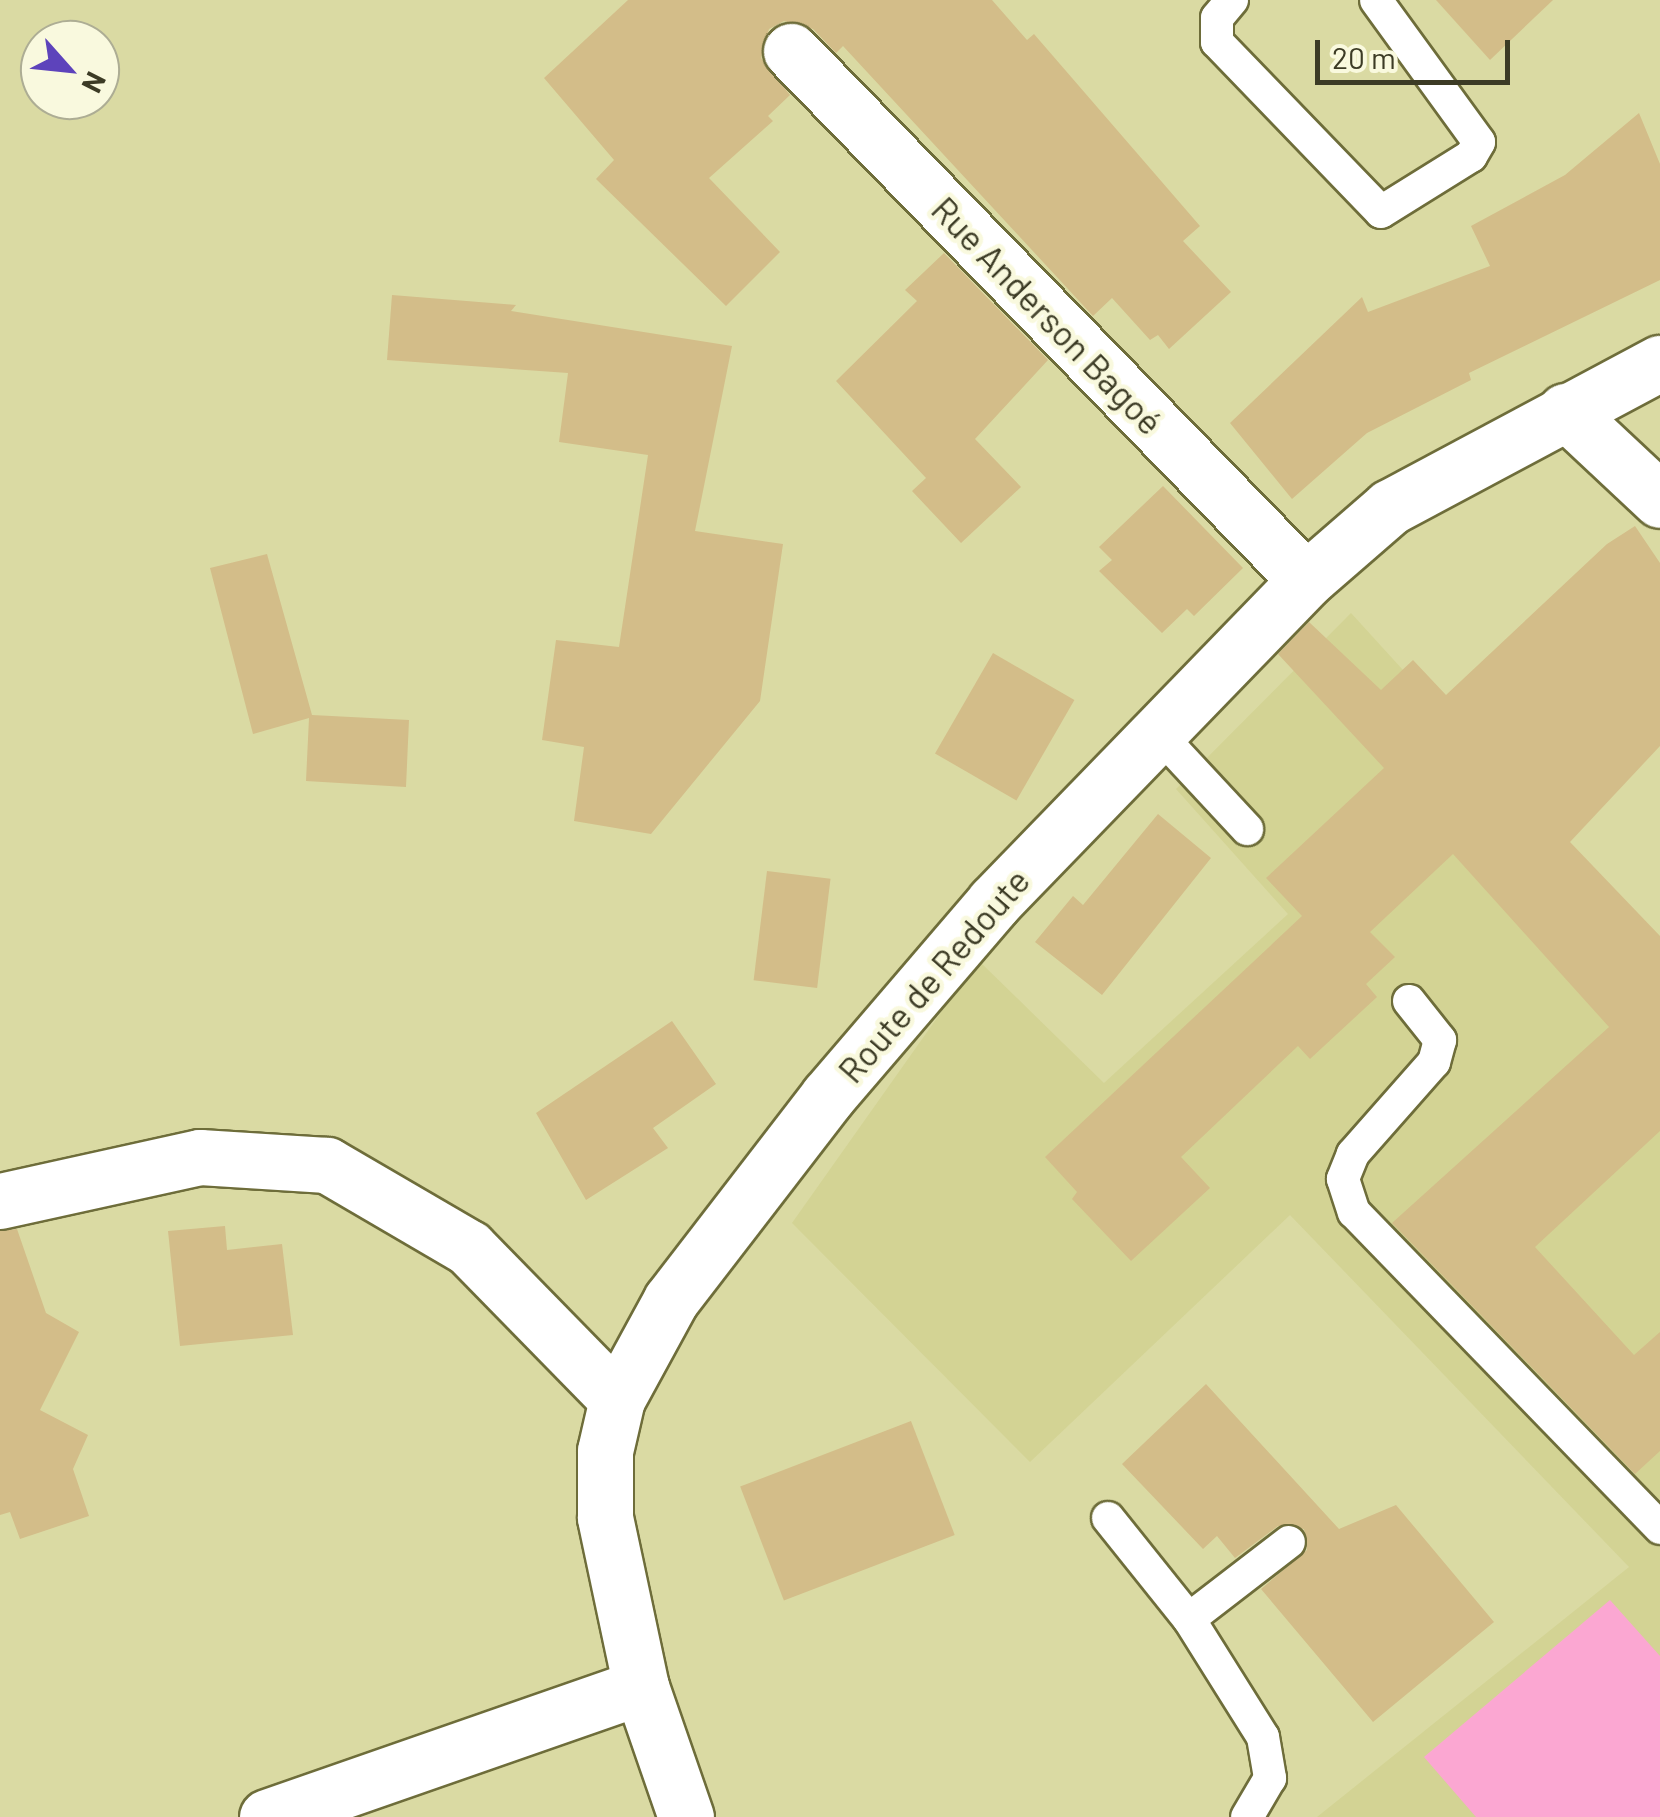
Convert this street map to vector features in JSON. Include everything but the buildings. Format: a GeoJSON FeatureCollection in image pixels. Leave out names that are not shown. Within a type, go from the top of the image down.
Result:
{"type":"FeatureCollection","features":[{"type":"Feature","properties":{"kind":"street","name":"Rue Anderson Bagoé"},"geometry":{"type":"LineString","coordinates":[[790,51],[1306,580]]}},
{"type":"Feature","properties":{"kind":"street","name":"Route de Redoute"},"geometry":{"type":"LineString","coordinates":[[686,1817],[641,1687],[605,1517],[605,1451],[616,1399],[670,1300],[828,1096],[994,902],[1306,580],[1390,507],[1660,363]]}},
{"type":"Feature","properties":{"kind":"street"},"geometry":{"type":"LineString","coordinates":[[1565,411],[1660,500]]}},
{"type":"Feature","properties":{"kind":"street"},"geometry":{"type":"LineString","coordinates":[[0,1201],[200,1156],[328,1164],[470,1248],[616,1399]]}},
{"type":"Feature","properties":{"kind":"street"},"geometry":{"type":"LineString","coordinates":[[267,1817],[641,1687]]}},
{"type":"Feature","properties":{"kind":"lane"},"geometry":{"type":"LineString","coordinates":[[1232,0],[1217,18],[1217,42],[1382,212],[1471,156],[1479,142],[1376,0]]}},
{"type":"Feature","properties":{"kind":"lane"},"geometry":{"type":"LineString","coordinates":[[1156,731],[1247,829]]}},
{"type":"Feature","properties":{"kind":"lane"},"geometry":{"type":"LineString","coordinates":[[1409,1001],[1440,1040],[1434,1062],[1353,1154],[1343,1179],[1354,1212],[1660,1528]]}},
{"type":"Feature","properties":{"kind":"lane"},"geometry":{"type":"LineString","coordinates":[[1108,1518],[1189,1619],[1263,1737],[1270,1778],[1247,1817]]}},
{"type":"Feature","properties":{"kind":"lane"},"geometry":{"type":"LineString","coordinates":[[1189,1619],[1288,1542]]}},
{"type":"Feature","properties":{"kind":"shaded area"},"geometry":{"type":"Polygon","coordinates":[[[1351,613],[1660,952],[1660,1817],[1317,1817],[1629,1567],[1290,1215],[1030,1462],[792,1223],[978,960],[1104,1083],[1288,914],[1176,789],[1351,613]]]}},
{"type":"Feature","properties":{"kind":"shaded area"},"geometry":{"type":"Polygon","coordinates":[[[1610,1600],[1660,1656],[1660,1817],[1476,1817],[1424,1757],[1610,1600]]]}}]}
